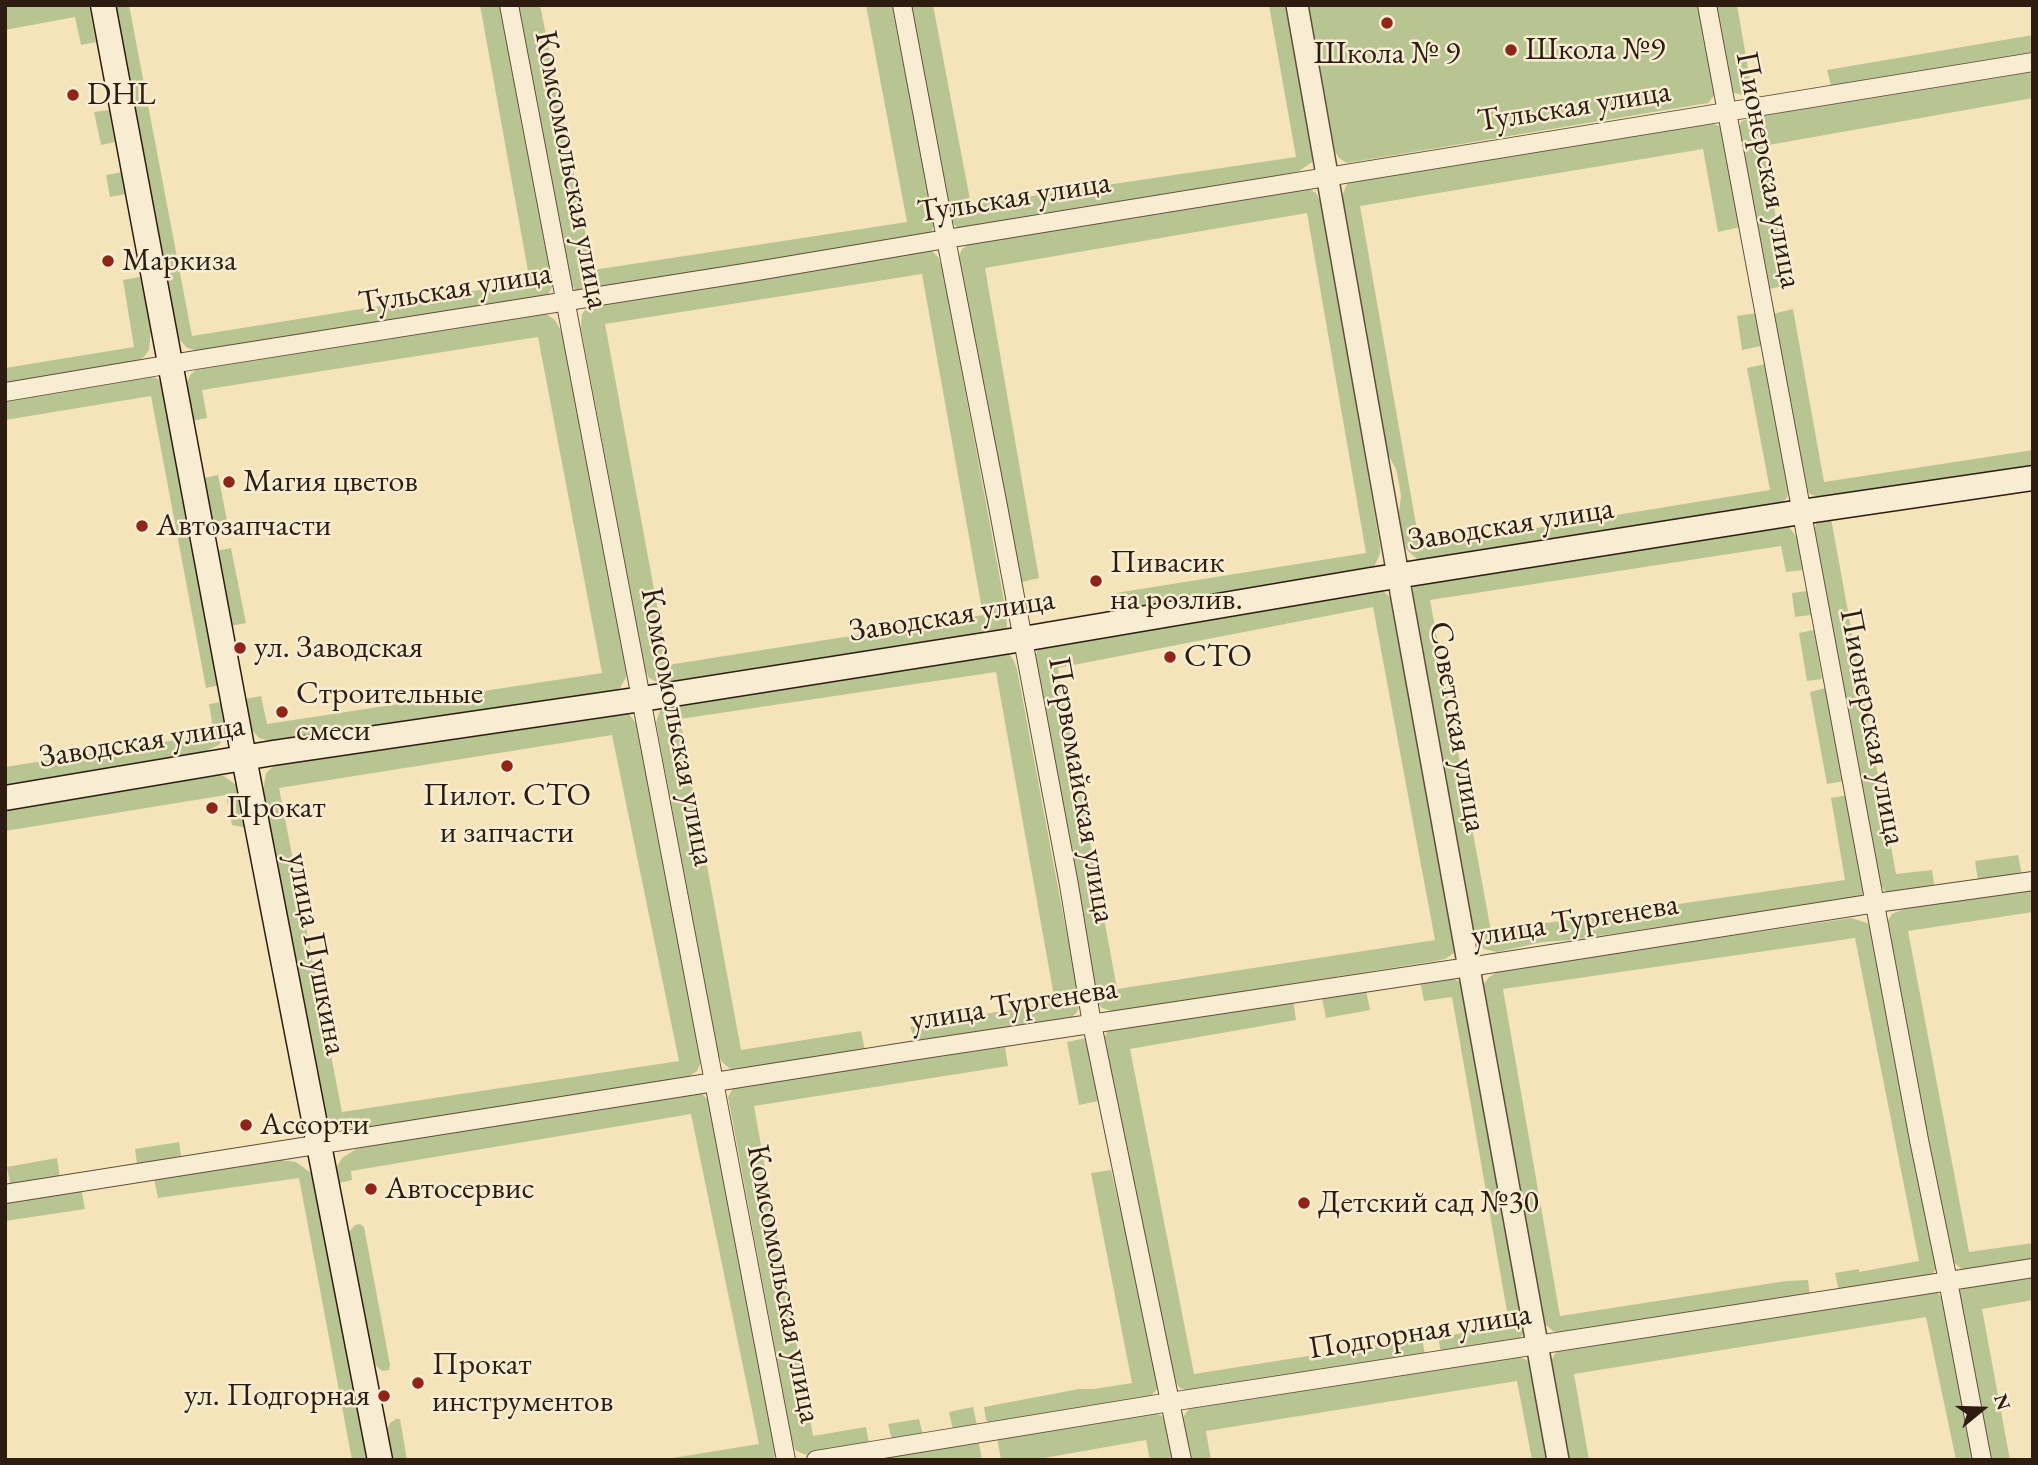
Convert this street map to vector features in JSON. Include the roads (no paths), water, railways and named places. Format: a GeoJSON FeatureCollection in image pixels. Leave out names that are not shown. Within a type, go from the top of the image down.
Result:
{"type":"FeatureCollection","features":[{"type":"Feature","properties":{"kind":"main road","name":"улица Пушкина"},"geometry":{"type":"LineString","coordinates":[[103,5],[244,758],[380,1460]]}},
{"type":"Feature","properties":{"kind":"main road","name":"Заводская улица"},"geometry":{"type":"LineString","coordinates":[[5,798],[244,758],[1023,639],[1801,512],[2033,478]]}},
{"type":"Feature","properties":{"kind":"street","name":"Комсомольская улица"},"geometry":{"type":"LineString","coordinates":[[509,5],[786,1460]]}},
{"type":"Feature","properties":{"kind":"street","name":"Первомайская улица"},"geometry":{"type":"LineString","coordinates":[[902,5],[989,454],[1092,1024],[1182,1460]]}},
{"type":"Feature","properties":{"kind":"street","name":"Советская улица"},"geometry":{"type":"LineString","coordinates":[[1297,5],[1558,1460]]}},
{"type":"Feature","properties":{"kind":"street","name":"Пионерская улица"},"geometry":{"type":"LineString","coordinates":[[1707,5],[1919,1140],[1982,1460]]}},
{"type":"Feature","properties":{"kind":"street","name":"Тульская улица"},"geometry":{"type":"LineString","coordinates":[[5,392],[2033,62]]}},
{"type":"Feature","properties":{"kind":"street","name":"улица Тургенева"},"geometry":{"type":"LineString","coordinates":[[5,1194],[715,1082],[2033,881]]}},
{"type":"Feature","properties":{"kind":"street","name":"Подгорная улица"},"geometry":{"type":"LineString","coordinates":[[816,1460],[1170,1402],[2033,1268]]}},
{"type":"Feature","properties":{"kind":"place","name":"Школа № 9"},"geometry":{"type":"Point","coordinates":[1387,23]}},
{"type":"Feature","properties":{"kind":"place","name":"Школа №9"},"geometry":{"type":"Point","coordinates":[1511,50]}},
{"type":"Feature","properties":{"kind":"place","name":"DHL"},"geometry":{"type":"Point","coordinates":[73,95]}},
{"type":"Feature","properties":{"kind":"place","name":"Маркиза"},"geometry":{"type":"Point","coordinates":[108,261]}},
{"type":"Feature","properties":{"kind":"place","name":"Магия цветов"},"geometry":{"type":"Point","coordinates":[229,482]}},
{"type":"Feature","properties":{"kind":"place","name":"Автозапчасти"},"geometry":{"type":"Point","coordinates":[142,526]}},
{"type":"Feature","properties":{"kind":"place","name":"Пивасик на розлив."},"geometry":{"type":"Point","coordinates":[1096,581]}},
{"type":"Feature","properties":{"kind":"place","name":"ул. Заводская"},"geometry":{"type":"Point","coordinates":[240,648]}},
{"type":"Feature","properties":{"kind":"place","name":"СТО"},"geometry":{"type":"Point","coordinates":[1170,657]}},
{"type":"Feature","properties":{"kind":"place","name":"Строительные смеси"},"geometry":{"type":"Point","coordinates":[282,712]}},
{"type":"Feature","properties":{"kind":"place","name":"Пилот. СТО и запчасти"},"geometry":{"type":"Point","coordinates":[507,766]}},
{"type":"Feature","properties":{"kind":"place","name":"Прокат"},"geometry":{"type":"Point","coordinates":[212,808]}},
{"type":"Feature","properties":{"kind":"place","name":"Ассорти"},"geometry":{"type":"Point","coordinates":[246,1125]}},
{"type":"Feature","properties":{"kind":"place","name":"Автосервис"},"geometry":{"type":"Point","coordinates":[371,1189]}},
{"type":"Feature","properties":{"kind":"place","name":"Детский сад №30"},"geometry":{"type":"Point","coordinates":[1304,1203]}},
{"type":"Feature","properties":{"kind":"place","name":"Прокат инструментов"},"geometry":{"type":"Point","coordinates":[418,1383]}},
{"type":"Feature","properties":{"kind":"place","name":"ул. Подгорная"},"geometry":{"type":"Point","coordinates":[384,1396]}}]}
